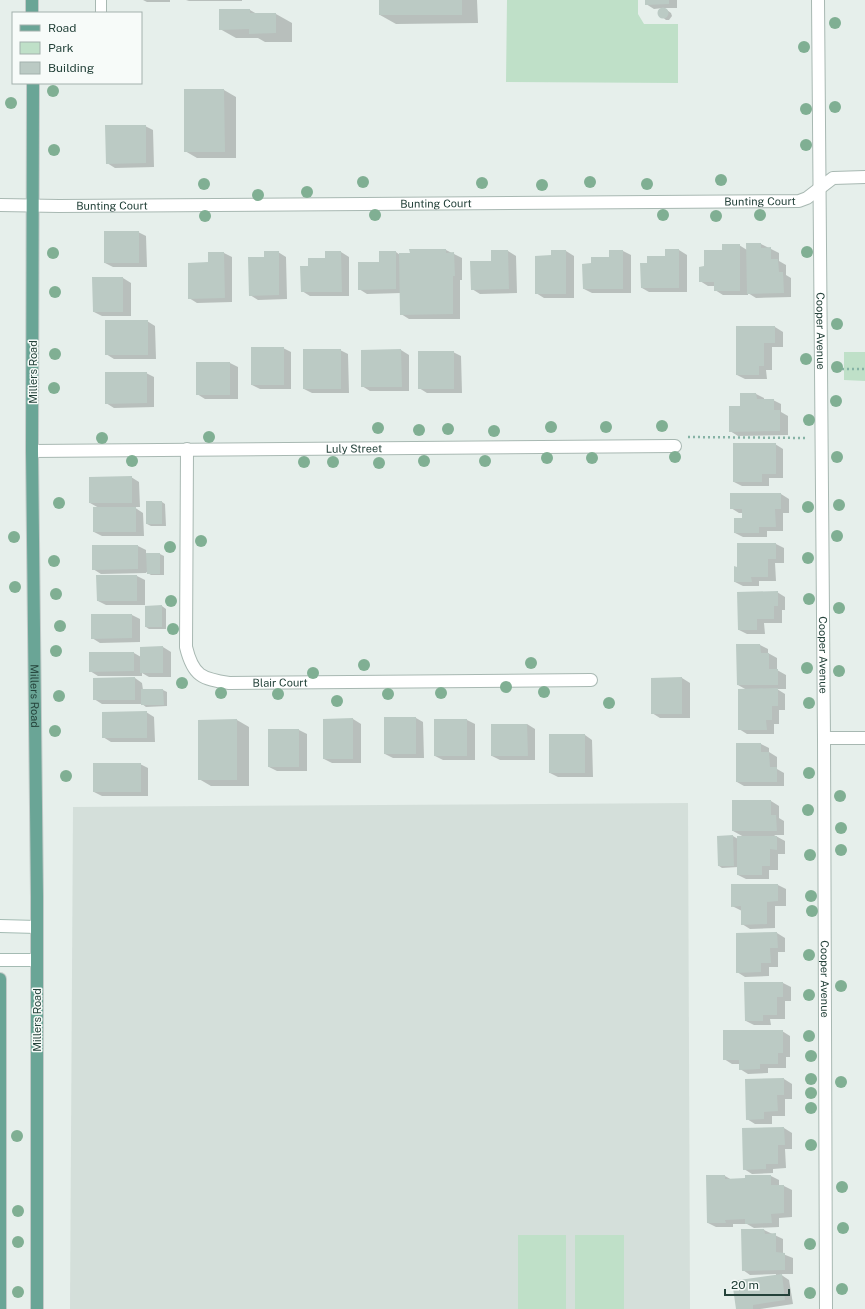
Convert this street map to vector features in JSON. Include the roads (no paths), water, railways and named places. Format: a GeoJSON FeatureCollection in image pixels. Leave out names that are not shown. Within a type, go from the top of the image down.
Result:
{"type":"FeatureCollection","features":[{"type":"Feature","properties":{"kind":"main road"},"geometry":{"type":"LineString","coordinates":[[32,0],[32,12]]}},
{"type":"Feature","properties":{"kind":"main road","name":"Millers Road"},"geometry":{"type":"LineString","coordinates":[[33,84],[32,451],[37,927],[37,1309]]}},
{"type":"Feature","properties":{"kind":"main road"},"geometry":{"type":"LineString","coordinates":[[0,979],[0,1309]]}},
{"type":"Feature","properties":{"kind":"street","name":"Cooper Avenue"},"geometry":{"type":"LineString","coordinates":[[818,0],[824,738],[826,1309]]}},
{"type":"Feature","properties":{"kind":"street","name":"Bunting Court"},"geometry":{"type":"LineString","coordinates":[[0,205],[780,202],[799,201],[807,198],[833,178],[865,177]]}},
{"type":"Feature","properties":{"kind":"street","name":"Luly Street"},"geometry":{"type":"LineString","coordinates":[[32,451],[675,446]]}},
{"type":"Feature","properties":{"kind":"street","name":"Blair Court"},"geometry":{"type":"LineString","coordinates":[[187,450],[186,647],[190,663],[198,673],[211,680],[230,683],[591,680]]}},
{"type":"Feature","properties":{"kind":"street"},"geometry":{"type":"LineString","coordinates":[[824,738],[865,738]]}},
{"type":"Feature","properties":{"kind":"street"},"geometry":{"type":"LineString","coordinates":[[0,926],[37,927]]}},
{"type":"Feature","properties":{"kind":"street"},"geometry":{"type":"LineString","coordinates":[[0,960],[37,960]]}},
{"type":"Feature","properties":{"kind":"lane"},"geometry":{"type":"LineString","coordinates":[[101,0],[101,12]]}}]}
